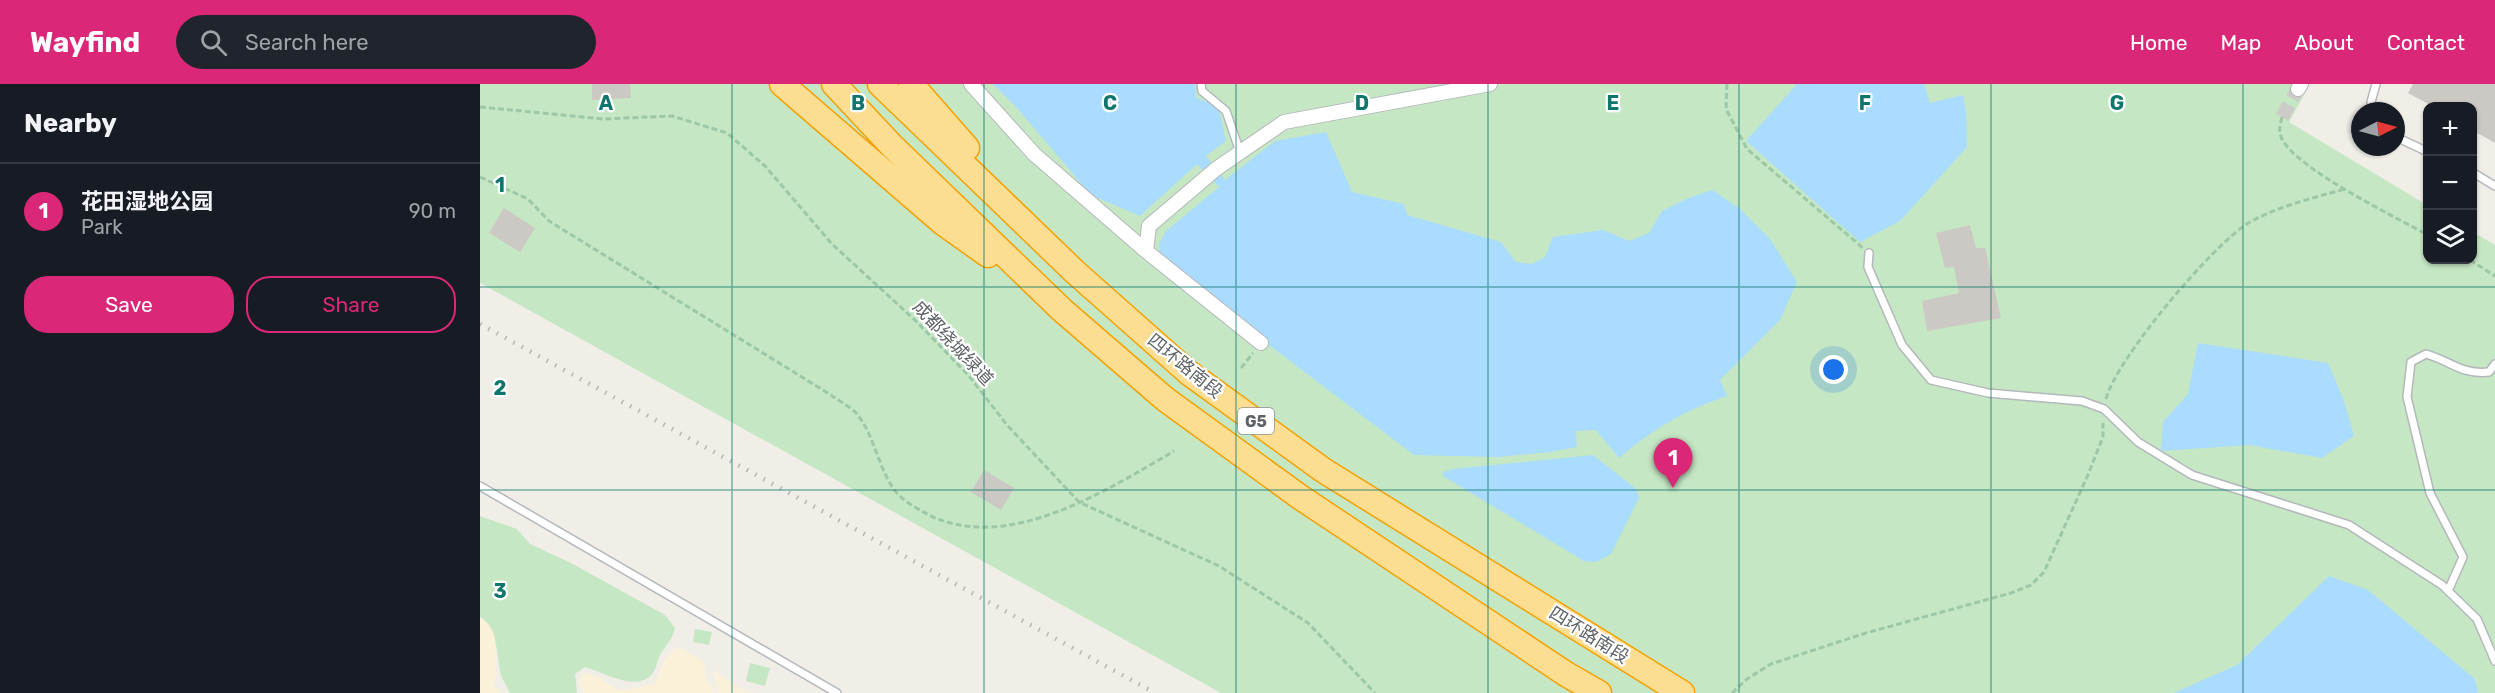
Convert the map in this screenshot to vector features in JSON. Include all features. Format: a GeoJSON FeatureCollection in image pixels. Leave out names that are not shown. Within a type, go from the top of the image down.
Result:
{"type":"FeatureCollection","features":[{"type":"Feature","properties":{"kind":"highway"},"geometry":{"type":"LineString","coordinates":[[782,84],[944,223],[1062,310]]}},
{"type":"Feature","properties":{"kind":"highway","name":"四环路南段"},"geometry":{"type":"LineString","coordinates":[[834,84],[892,146],[1062,310],[1165,399],[1300,497],[1556,667],[1599,693]]}},
{"type":"Feature","properties":{"kind":"highway","name":"四环路南段"},"geometry":{"type":"LineString","coordinates":[[880,84],[1075,272],[1189,373],[1323,470],[1682,693]]}},
{"type":"Feature","properties":{"kind":"highway"},"geometry":{"type":"LineString","coordinates":[[911,84],[1075,272]]}},
{"type":"Feature","properties":{"kind":"street"},"geometry":{"type":"LineString","coordinates":[[971,84],[1034,154],[1146,251],[1261,344]]}},
{"type":"Feature","properties":{"kind":"street"},"geometry":{"type":"LineString","coordinates":[[1146,251],[1149,226],[1212,173],[1284,122],[1490,84]]}},
{"type":"Feature","properties":{"kind":"lane"},"geometry":{"type":"LineString","coordinates":[[1201,84],[1202,91],[1226,111],[1240,152]]}},
{"type":"Feature","properties":{"kind":"lane"},"geometry":{"type":"LineString","coordinates":[[2371,102],[2376,84]]}},
{"type":"Feature","properties":{"kind":"lane"},"geometry":{"type":"LineString","coordinates":[[2405,141],[2423,150]]}},
{"type":"Feature","properties":{"kind":"lane"},"geometry":{"type":"LineString","coordinates":[[2477,175],[2495,186]]}},
{"type":"Feature","properties":{"kind":"lane"},"geometry":{"type":"LineString","coordinates":[[1869,253],[1868,267],[1902,345],[1931,380],[1988,393],[2082,401],[2104,409],[2138,442],[2192,475],[2349,525],[2448,591],[2477,619],[2495,661]]}},
{"type":"Feature","properties":{"kind":"lane"},"geometry":{"type":"LineString","coordinates":[[2448,591],[2463,557],[2430,493],[2407,398],[2411,362],[2426,354],[2441,358],[2473,373],[2488,372],[2495,364]]}},
{"type":"Feature","properties":{"kind":"lane"},"geometry":{"type":"LineString","coordinates":[[480,486],[837,693]]}},
{"type":"Feature","properties":{"kind":"path"},"geometry":{"type":"LineString","coordinates":[[1727,84],[1726,109],[1747,149],[1869,253]]}},
{"type":"Feature","properties":{"kind":"path","name":"成都绕城绿道"},"geometry":{"type":"LineString","coordinates":[[480,107],[603,119],[672,116],[727,133],[765,166],[832,244],[917,322],[969,376],[1007,425],[1079,502],[1219,566],[1308,623],[1375,693]]}},
{"type":"Feature","properties":{"kind":"path"},"geometry":{"type":"LineString","coordinates":[[2282,117],[2279,128],[2292,153],[2345,189],[2423,233]]}},
{"type":"Feature","properties":{"kind":"path"},"geometry":{"type":"LineString","coordinates":[[480,177],[487,178],[528,199],[549,221],[831,395],[857,414],[893,489],[913,506],[935,518],[984,529],[1029,521],[1118,484],[1174,451]]}},
{"type":"Feature","properties":{"kind":"path"},"geometry":{"type":"LineString","coordinates":[[1732,693],[1747,679],[1771,663],[2031,585],[2044,572],[2087,477],[2103,436],[2104,409],[2110,384],[2189,279],[2248,223],[2270,213],[2345,189]]}},
{"type":"Feature","properties":{"kind":"path"},"geometry":{"type":"LineString","coordinates":[[2476,264],[2495,276]]}},
{"type":"Feature","properties":{"kind":"path"},"geometry":{"type":"LineString","coordinates":[[1241,368],[1261,344]]}},
{"type":"Feature","properties":{"kind":"green space"},"geometry":{"type":"Polygon","coordinates":[[[480,84],[2310,84],[2289,122],[2423,203],[2423,264],[2477,264],[2477,234],[2495,245],[2495,693],[1221,693],[480,283],[480,84]]]}},
{"type":"Feature","properties":{"kind":"green space"},"geometry":{"type":"Polygon","coordinates":[[[480,516],[517,529],[530,544],[571,563],[665,615],[675,628],[674,633],[659,657],[652,674],[638,682],[620,679],[585,667],[575,674],[577,693],[510,693],[501,675],[494,636],[486,622],[480,617],[480,516]]]}},
{"type":"Feature","properties":{"kind":"green space"},"geometry":{"type":"Polygon","coordinates":[[[695,629],[712,632],[709,645],[693,642],[695,629]]]}},
{"type":"Feature","properties":{"kind":"green space"},"geometry":{"type":"Polygon","coordinates":[[[750,663],[770,668],[765,686],[746,681],[750,663]]]}},
{"type":"Feature","properties":{"kind":"sand"},"geometry":{"type":"Polygon","coordinates":[[[480,617],[488,623],[493,632],[496,674],[493,685],[502,693],[480,693],[480,617]]]}},
{"type":"Feature","properties":{"kind":"sand"},"geometry":{"type":"Polygon","coordinates":[[[678,647],[704,662],[707,681],[716,693],[585,693],[578,684],[584,672],[598,677],[620,691],[656,684],[666,658],[678,647]]]}},
{"type":"Feature","properties":{"kind":"sand"},"geometry":{"type":"Polygon","coordinates":[[[713,670],[744,691],[755,693],[718,693],[713,670]]]}},
{"type":"Feature","properties":{"kind":"water"},"geometry":{"type":"Polygon","coordinates":[[[993,84],[1195,84],[1196,98],[1218,106],[1226,141],[1206,156],[1225,180],[1275,141],[1326,132],[1352,192],[1404,204],[1407,215],[1501,242],[1516,262],[1532,264],[1545,257],[1553,237],[1603,230],[1629,241],[1649,233],[1662,211],[1712,190],[1739,208],[1770,239],[1797,282],[1780,320],[1720,380],[1727,396],[1670,421],[1619,458],[1596,430],[1576,431],[1577,447],[1550,452],[1498,457],[1414,455],[1162,264],[1159,245],[1165,232],[1219,187],[1197,164],[1140,216],[1091,195],[1017,108],[993,84]]]}},
{"type":"Feature","properties":{"kind":"water"},"geometry":{"type":"Polygon","coordinates":[[[1797,84],[1924,84],[1930,103],[1963,95],[1967,147],[1900,221],[1860,242],[1746,141],[1797,84]]]}},
{"type":"Feature","properties":{"kind":"water"},"geometry":{"type":"Polygon","coordinates":[[[2198,343],[2328,363],[2344,401],[2354,436],[2322,458],[2249,445],[2161,451],[2163,422],[2188,394],[2198,343]]]}},
{"type":"Feature","properties":{"kind":"water"},"geometry":{"type":"Polygon","coordinates":[[[1593,455],[1635,488],[1639,498],[1611,554],[1596,562],[1584,561],[1443,476],[1443,472],[1454,469],[1593,455]]]}},
{"type":"Feature","properties":{"kind":"water"},"geometry":{"type":"Polygon","coordinates":[[[2329,576],[2368,590],[2475,679],[2478,693],[2174,693],[2237,665],[2329,576]]]}},
{"type":"Feature","properties":{"kind":"building"},"geometry":{"type":"Polygon","coordinates":[[[592,84],[630,84],[631,98],[592,100],[592,84]]]}},
{"type":"Feature","properties":{"kind":"building"},"geometry":{"type":"Polygon","coordinates":[[[2413,84],[2495,84],[2495,143],[2477,133],[2477,102],[2425,102],[2408,93],[2413,84]]]}},
{"type":"Feature","properties":{"kind":"building"},"geometry":{"type":"Polygon","coordinates":[[[504,208],[535,228],[520,252],[489,233],[504,208]]]}},
{"type":"Feature","properties":{"kind":"building"},"geometry":{"type":"Polygon","coordinates":[[[1970,225],[1976,248],[1985,248],[2001,318],[1927,331],[1922,301],[1959,293],[1954,267],[1945,268],[1936,233],[1970,225]]]}},
{"type":"Feature","properties":{"kind":"building"},"geometry":{"type":"Polygon","coordinates":[[[984,470],[1014,488],[1001,510],[971,492],[984,470]]]}},
{"type":"Feature","properties":{"kind":"tunnel"},"geometry":{"type":"LineString","coordinates":[[2282,117],[2298,89]]}},
{"type":"Feature","properties":{"kind":"railway"},"geometry":{"type":"LineString","coordinates":[[480,324],[1155,693]]}},
{"type":"Feature","properties":{"kind":"place","name":"花田湿地公园"},"geometry":{"type":"Point","coordinates":[1673,488]}}]}
